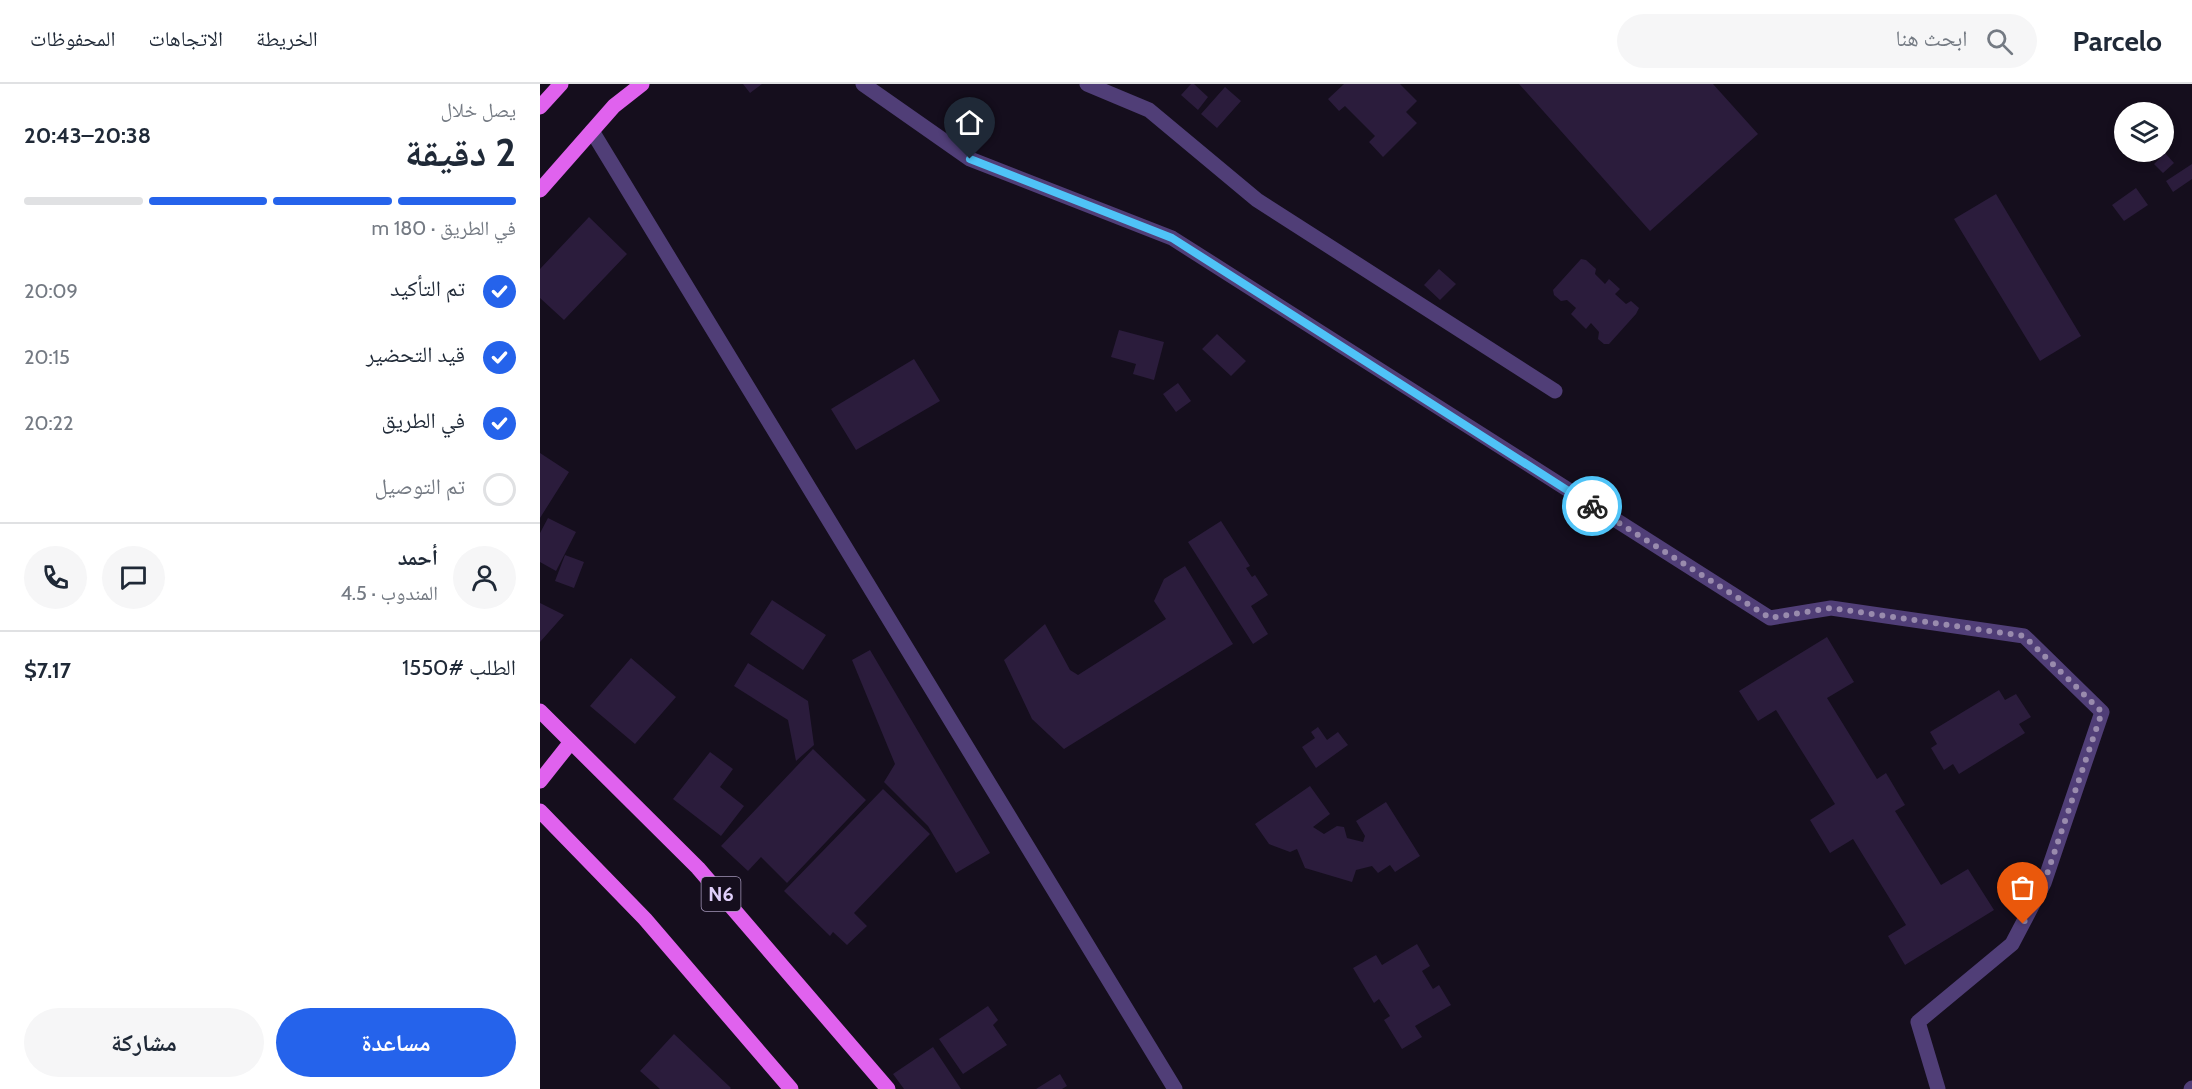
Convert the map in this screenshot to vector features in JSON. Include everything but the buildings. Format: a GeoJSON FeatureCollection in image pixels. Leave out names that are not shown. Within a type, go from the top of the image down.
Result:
{"type":"FeatureCollection","features":[{"type":"Feature","properties":{"kind":"main road"},"geometry":{"type":"LineString","coordinates":[[540,107],[561,84]]}},
{"type":"Feature","properties":{"kind":"main road"},"geometry":{"type":"LineString","coordinates":[[540,190],[614,106],[642,84]]}},
{"type":"Feature","properties":{"kind":"main road","name":"N6"},"geometry":{"type":"LineString","coordinates":[[540,711],[699,868],[888,1089]]}},
{"type":"Feature","properties":{"kind":"main road"},"geometry":{"type":"LineString","coordinates":[[540,781],[571,742]]}},
{"type":"Feature","properties":{"kind":"main road"},"geometry":{"type":"LineString","coordinates":[[540,811],[645,919],[791,1089]]}},
{"type":"Feature","properties":{"kind":"street"},"geometry":{"type":"LineString","coordinates":[[863,84],[970,159],[1172,238],[1770,618],[1831,608],[2024,636],[2102,712],[2044,883],[2012,944],[1918,1022],[1938,1089]]}},
{"type":"Feature","properties":{"kind":"street"},"geometry":{"type":"LineString","coordinates":[[1087,84],[1149,110],[1257,200],[1555,391]]}},
{"type":"Feature","properties":{"kind":"street"},"geometry":{"type":"LineString","coordinates":[[592,131],[1175,1089]]}},
{"type":"Feature","properties":{"kind":"way so far"},"geometry":{"type":"LineString","coordinates":[[1592,506],[1770,618],[1831,608],[2024,636],[2087,697],[2102,712],[2044,883],[2023,924]]}},
{"type":"Feature","properties":{"kind":"route"},"geometry":{"type":"LineString","coordinates":[[970,159],[1172,238],[1592,506]]}}]}
